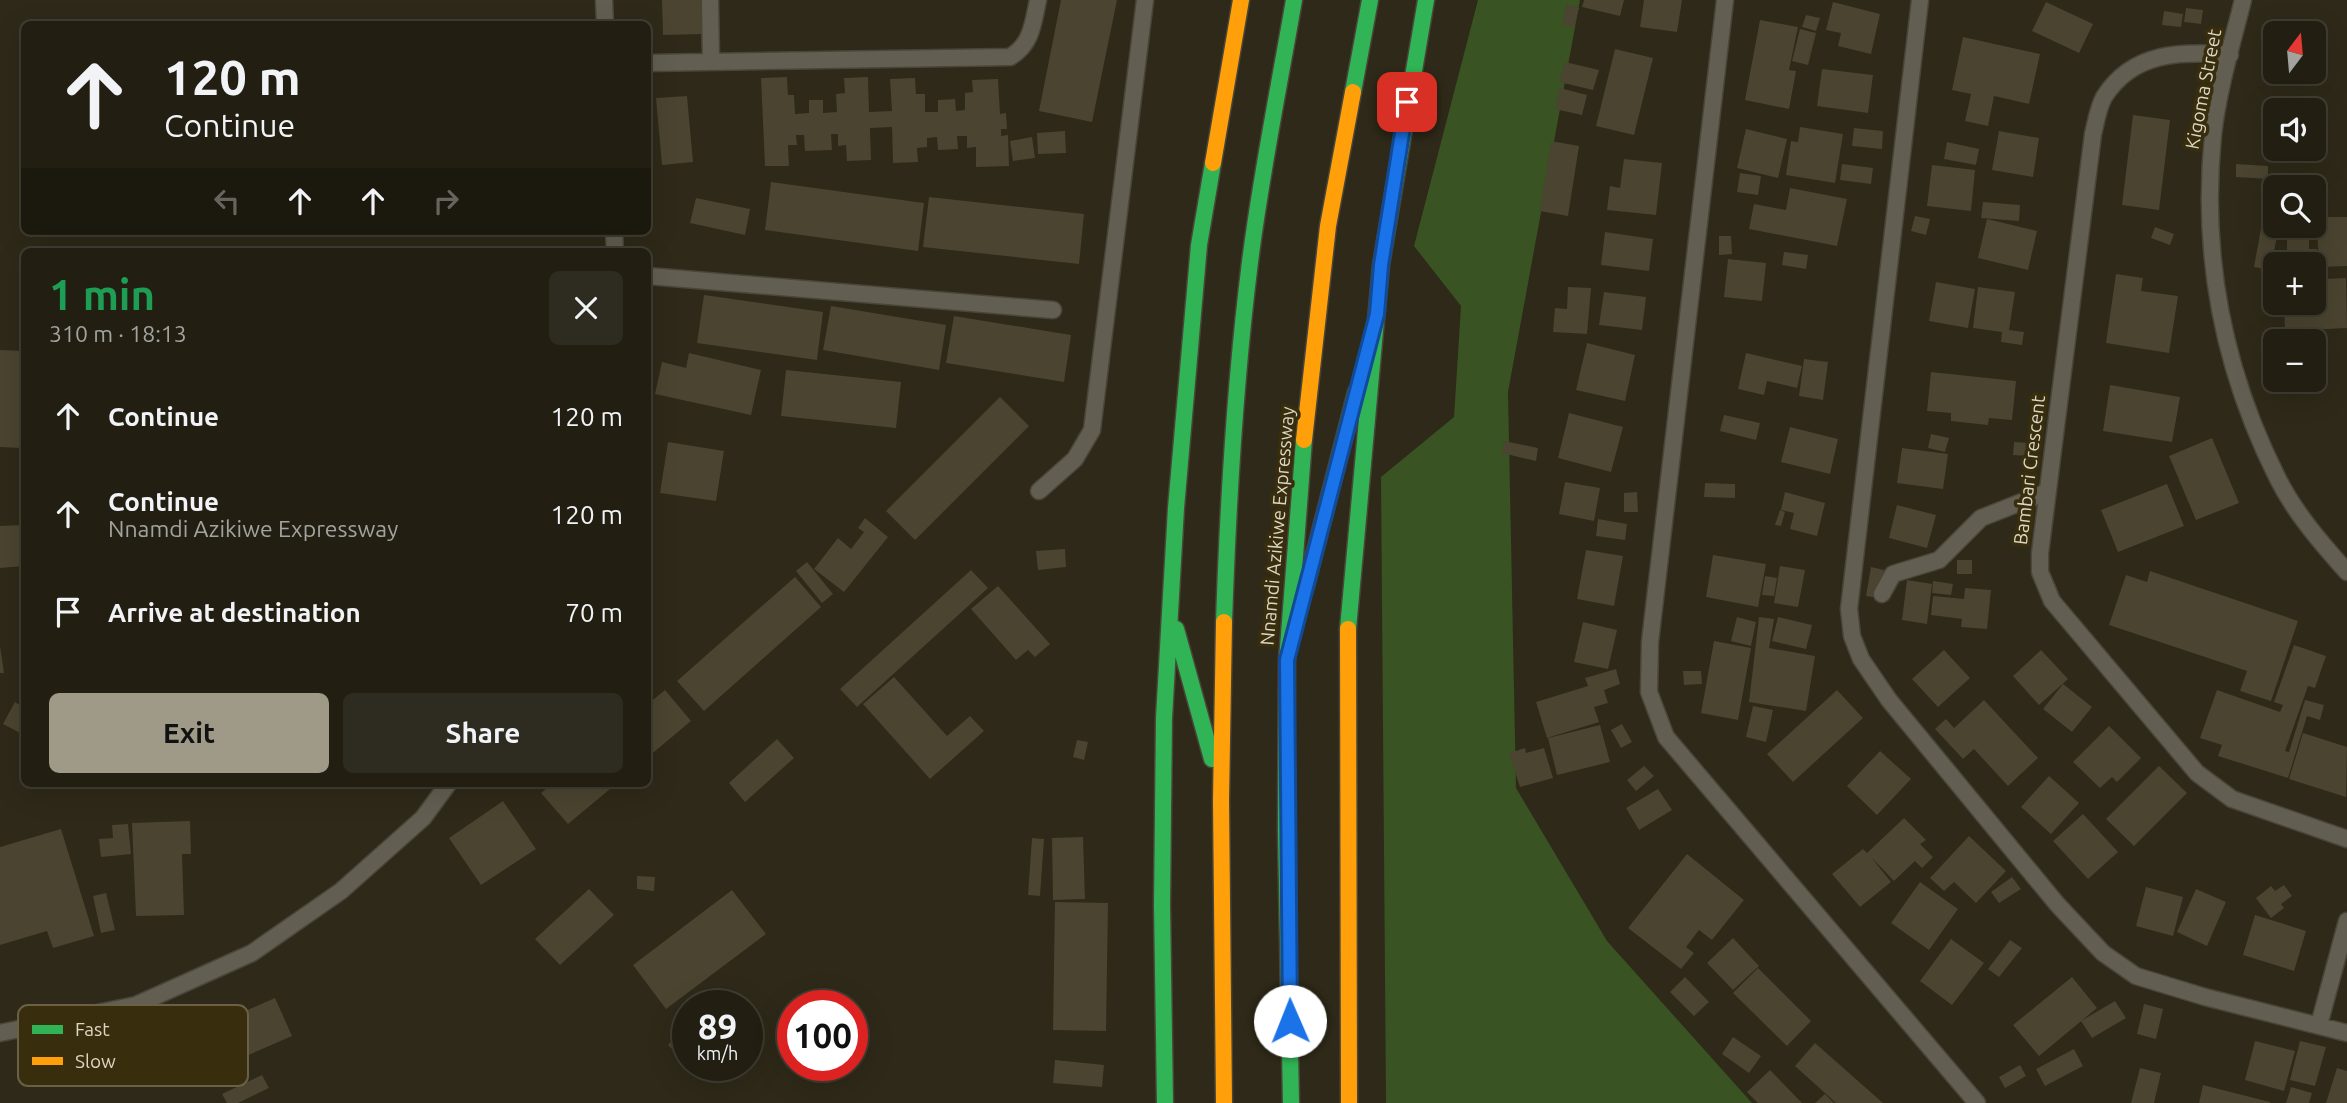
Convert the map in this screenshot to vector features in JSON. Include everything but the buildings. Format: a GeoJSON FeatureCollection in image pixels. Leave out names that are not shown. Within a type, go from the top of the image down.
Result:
{"type":"FeatureCollection","features":[{"type":"Feature","properties":{"kind":"highway"},"geometry":{"type":"LineString","coordinates":[[1165,1103],[1162,839],[1164,718],[1170,606],[1199,245],[1241,0]]}},
{"type":"Feature","properties":{"kind":"highway"},"geometry":{"type":"LineString","coordinates":[[1224,1103],[1220,788],[1228,533],[1247,296],[1294,0]]}},
{"type":"Feature","properties":{"kind":"highway","name":"Nnamdi Azikiwe Expressway"},"geometry":{"type":"LineString","coordinates":[[1291,1103],[1286,831],[1287,660],[1305,429],[1328,226],[1370,0]]}},
{"type":"Feature","properties":{"kind":"highway"},"geometry":{"type":"LineString","coordinates":[[1349,1103],[1347,642],[1385,239],[1426,0]]}},
{"type":"Feature","properties":{"kind":"highway"},"geometry":{"type":"LineString","coordinates":[[1287,660],[1377,314]]}},
{"type":"Feature","properties":{"kind":"highway"},"geometry":{"type":"LineString","coordinates":[[1170,606],[1220,788]]}},
{"type":"Feature","properties":{"kind":"street"},"geometry":{"type":"LineString","coordinates":[[604,0],[605,21]]}},
{"type":"Feature","properties":{"kind":"street"},"geometry":{"type":"LineString","coordinates":[[710,0],[711,61]]}},
{"type":"Feature","properties":{"kind":"street"},"geometry":{"type":"LineString","coordinates":[[651,63],[1010,57],[1022,50],[1029,39],[1038,0]]}},
{"type":"Feature","properties":{"kind":"street"},"geometry":{"type":"LineString","coordinates":[[1039,491],[1075,459],[1092,430],[1145,0]]}},
{"type":"Feature","properties":{"kind":"street"},"geometry":{"type":"LineString","coordinates":[[1725,0],[1650,642],[1649,692],[1666,737],[1977,1103]]}},
{"type":"Feature","properties":{"kind":"street"},"geometry":{"type":"LineString","coordinates":[[1920,0],[1849,609],[1852,636],[1861,659],[1897,710],[2057,904],[2102,953],[2136,976],[2205,997],[2347,1033]]}},
{"type":"Feature","properties":{"kind":"street","name":"Kigoma Street"},"geometry":{"type":"LineString","coordinates":[[2243,0],[2213,131],[2208,236],[2216,301],[2246,398],[2278,480],[2319,540],[2347,572]]}},
{"type":"Feature","properties":{"kind":"street","name":"Bambari Crescent"},"geometry":{"type":"LineString","coordinates":[[2230,55],[2185,51],[2148,59],[2124,74],[2104,99],[2093,134],[2047,492],[2040,572],[2052,601],[2197,773],[2232,799],[2347,839]]}},
{"type":"Feature","properties":{"kind":"street"},"geometry":{"type":"LineString","coordinates":[[651,276],[1053,310]]}},
{"type":"Feature","properties":{"kind":"street"},"geometry":{"type":"LineString","coordinates":[[1882,594],[1893,574],[1939,560],[1981,518],[2047,492]]}},
{"type":"Feature","properties":{"kind":"street"},"geometry":{"type":"LineString","coordinates":[[136,1005],[252,953],[341,891],[422,818],[446,787]]}},
{"type":"Feature","properties":{"kind":"street"},"geometry":{"type":"LineString","coordinates":[[2319,1025],[2347,921]]}},
{"type":"Feature","properties":{"kind":"street"},"geometry":{"type":"LineString","coordinates":[[0,1033],[18,1029]]}},
{"type":"Feature","properties":{"kind":"green space"},"geometry":{"type":"Polygon","coordinates":[[[1478,0],[1580,0],[1508,392],[1516,788],[1607,941],[1752,1103],[1386,1103],[1381,477],[1454,417],[1461,306],[1414,246],[1478,0]]]}},
{"type":"Feature","properties":{"kind":"traffic: fast"},"geometry":{"type":"LineString","coordinates":[[1224,622],[1233,442],[1250,262],[1294,0]]}},
{"type":"Feature","properties":{"kind":"traffic: fast"},"geometry":{"type":"LineString","coordinates":[[1353,92],[1370,0]]}},
{"type":"Feature","properties":{"kind":"traffic: fast"},"geometry":{"type":"LineString","coordinates":[[1348,629],[1381,265],[1426,0]]}},
{"type":"Feature","properties":{"kind":"traffic: fast"},"geometry":{"type":"LineString","coordinates":[[1165,1103],[1162,905],[1164,718],[1176,508],[1199,245],[1213,163]]}},
{"type":"Feature","properties":{"kind":"traffic: fast"},"geometry":{"type":"LineString","coordinates":[[1306,586],[1356,392]]}},
{"type":"Feature","properties":{"kind":"traffic: fast"},"geometry":{"type":"LineString","coordinates":[[1291,1103],[1286,831],[1287,660],[1304,440]]}},
{"type":"Feature","properties":{"kind":"traffic: fast"},"geometry":{"type":"LineString","coordinates":[[1176,629],[1212,759]]}},
{"type":"Feature","properties":{"kind":"traffic: slow"},"geometry":{"type":"LineString","coordinates":[[1213,163],[1241,0]]}},
{"type":"Feature","properties":{"kind":"traffic: slow"},"geometry":{"type":"LineString","coordinates":[[1304,440],[1328,226],[1353,92]]}},
{"type":"Feature","properties":{"kind":"traffic: slow"},"geometry":{"type":"LineString","coordinates":[[1224,622],[1221,800],[1224,1103]]}},
{"type":"Feature","properties":{"kind":"traffic: slow"},"geometry":{"type":"LineString","coordinates":[[1348,629],[1349,1103]]}},
{"type":"Feature","properties":{"kind":"route"},"geometry":{"type":"LineString","coordinates":[[1290,1021],[1286,831],[1287,660],[1377,314],[1381,265],[1407,102]]}}]}
